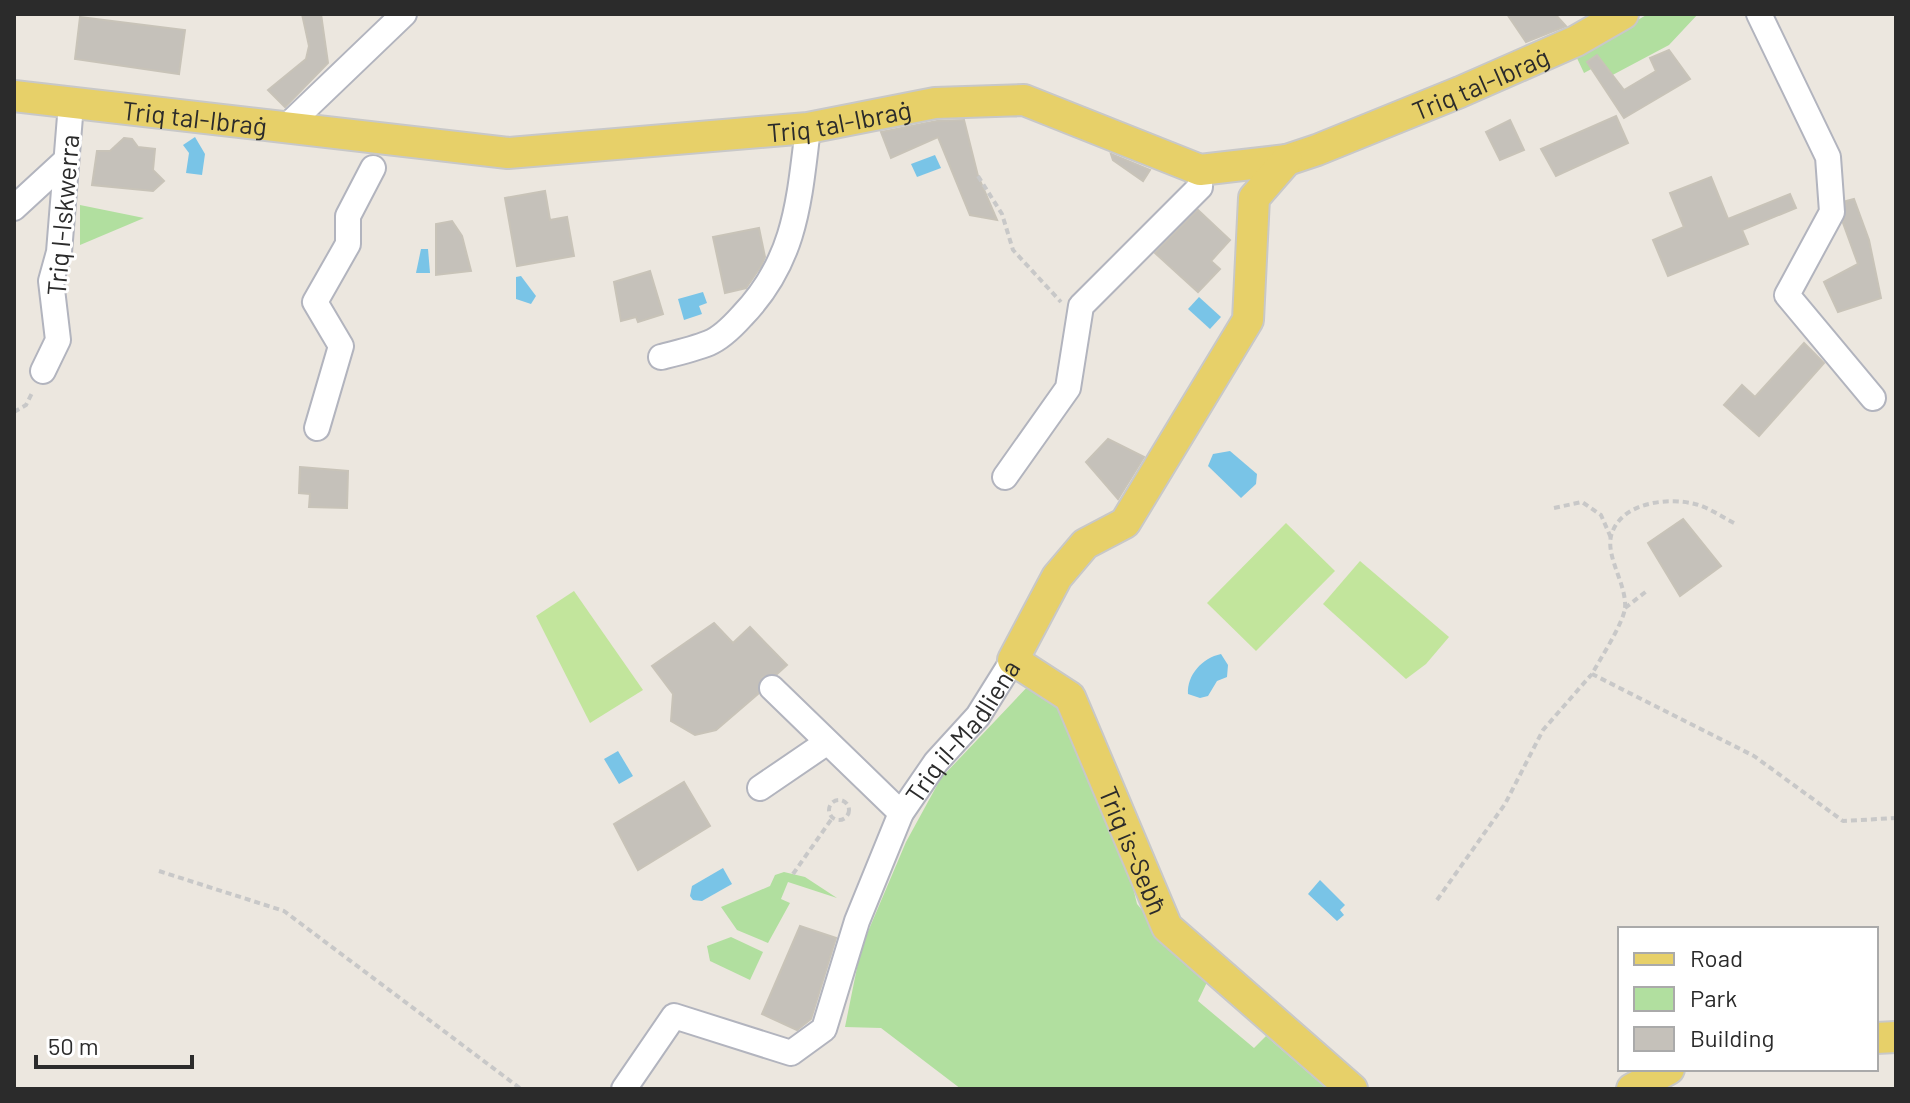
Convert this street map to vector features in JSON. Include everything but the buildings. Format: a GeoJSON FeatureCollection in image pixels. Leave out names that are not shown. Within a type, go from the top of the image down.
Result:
{"type":"FeatureCollection","features":[{"type":"Feature","properties":{"kind":"main road","name":"Triq tal-Ibraġ"},"geometry":{"type":"LineString","coordinates":[[14,96],[508,153],[808,128],[935,103],[1024,100],[1200,170],[1287,160],[1460,92],[1576,41],[1623,14]]}},
{"type":"Feature","properties":{"kind":"main road"},"geometry":{"type":"LineString","coordinates":[[1200,170],[1254,198],[1287,160]]}},
{"type":"Feature","properties":{"kind":"main road","name":"Triq il-Madliena"},"geometry":{"type":"LineString","coordinates":[[1013,660],[1057,577],[1085,544],[1125,523],[1248,320],[1254,198]]}},
{"type":"Feature","properties":{"kind":"main road","name":"Triq is-Sebħ"},"geometry":{"type":"LineString","coordinates":[[1013,660],[1070,697],[1167,927],[1352,1089]]}},
{"type":"Feature","properties":{"kind":"main road"},"geometry":{"type":"LineString","coordinates":[[1632,1089],[1665,1071]]}},
{"type":"Feature","properties":{"kind":"street"},"geometry":{"type":"LineString","coordinates":[[284,129],[404,14]]}},
{"type":"Feature","properties":{"kind":"street"},"geometry":{"type":"LineString","coordinates":[[1759,14],[1828,157],[1832,212],[1787,295],[1873,398]]}},
{"type":"Feature","properties":{"kind":"street","name":"Triq l-Iskwerra"},"geometry":{"type":"LineString","coordinates":[[43,371],[58,340],[51,281],[59,252],[71,104]]}},
{"type":"Feature","properties":{"kind":"street"},"geometry":{"type":"LineString","coordinates":[[661,357],[711,343],[752,306],[777,272],[789,244],[799,202],[808,128]]}},
{"type":"Feature","properties":{"kind":"street"},"geometry":{"type":"LineString","coordinates":[[14,208],[64,162]]}},
{"type":"Feature","properties":{"kind":"street"},"geometry":{"type":"LineString","coordinates":[[317,428],[341,346],[315,302],[348,244],[348,216],[373,168]]}},
{"type":"Feature","properties":{"kind":"street"},"geometry":{"type":"LineString","coordinates":[[1005,477],[1068,388],[1081,306],[1200,187],[1200,170]]}},
{"type":"Feature","properties":{"kind":"street","name":"Triq il-Madliena"},"geometry":{"type":"LineString","coordinates":[[624,1089],[674,1016],[791,1053],[824,1029],[857,921],[901,813],[936,762],[978,716],[1013,660]]}},
{"type":"Feature","properties":{"kind":"street"},"geometry":{"type":"LineString","coordinates":[[772,688],[901,813]]}},
{"type":"Feature","properties":{"kind":"street"},"geometry":{"type":"LineString","coordinates":[[760,788],[826,743]]}},
{"type":"Feature","properties":{"kind":"path"},"geometry":{"type":"LineString","coordinates":[[978,176],[1002,214],[1013,250],[1079,322]]}},
{"type":"Feature","properties":{"kind":"path"},"geometry":{"type":"LineString","coordinates":[[14,412],[26,405],[43,371]]}},
{"type":"Feature","properties":{"kind":"path"},"geometry":{"type":"LineString","coordinates":[[1554,508],[1582,502],[1601,515],[1611,538],[1625,608]]}},
{"type":"Feature","properties":{"kind":"path"},"geometry":{"type":"LineString","coordinates":[[1611,538],[1618,522],[1633,509],[1656,502],[1697,504],[1734,523]]}},
{"type":"Feature","properties":{"kind":"path"},"geometry":{"type":"LineString","coordinates":[[1437,900],[1505,804],[1543,730],[1592,674],[1625,608],[1648,590]]}},
{"type":"Feature","properties":{"kind":"path"},"geometry":{"type":"LineString","coordinates":[[1592,674],[1754,756],[1843,821],[1896,818]]}},
{"type":"Feature","properties":{"kind":"path"},"geometry":{"type":"LineString","coordinates":[[793,874],[833,817],[831,805],[843,801],[848,814],[840,820],[833,817]]}},
{"type":"Feature","properties":{"kind":"path"},"geometry":{"type":"LineString","coordinates":[[159,871],[284,911],[521,1089]]}},
{"type":"Feature","properties":{"kind":"green space"},"geometry":{"type":"Polygon","coordinates":[[[1648,14],[1698,14],[1669,45],[1605,79],[1597,66],[1584,73],[1576,56],[1648,14]]]}},
{"type":"Feature","properties":{"kind":"green space"},"geometry":{"type":"Polygon","coordinates":[[[80,205],[144,218],[80,245],[80,205]]]}},
{"type":"Feature","properties":{"kind":"green space"},"geometry":{"type":"Polygon","coordinates":[[[1286,523],[1335,571],[1256,651],[1207,603],[1286,523]]]}},
{"type":"Feature","properties":{"kind":"green space"},"geometry":{"type":"Polygon","coordinates":[[[1360,561],[1449,637],[1426,664],[1406,679],[1323,604],[1360,561]]]}},
{"type":"Feature","properties":{"kind":"green space"},"geometry":{"type":"Polygon","coordinates":[[[574,591],[643,690],[590,723],[536,616],[574,591]]]}},
{"type":"Feature","properties":{"kind":"green space"},"geometry":{"type":"Polygon","coordinates":[[[1031,683],[1053,694],[1119,829],[1137,904],[1164,936],[1209,978],[1198,1001],[1254,1048],[1266,1036],[1327,1089],[961,1089],[881,1028],[845,1027],[861,948],[906,842],[941,778],[1031,683]]]}},
{"type":"Feature","properties":{"kind":"green space"},"geometry":{"type":"Polygon","coordinates":[[[784,872],[805,877],[837,898],[788,882],[781,899],[790,903],[768,943],[737,930],[721,907],[770,886],[775,875],[784,872]]]}},
{"type":"Feature","properties":{"kind":"green space"},"geometry":{"type":"Polygon","coordinates":[[[731,937],[763,952],[750,980],[710,961],[707,946],[731,937]]]}},
{"type":"Feature","properties":{"kind":"water"},"geometry":{"type":"Polygon","coordinates":[[[195,137],[205,154],[202,175],[186,173],[189,153],[183,145],[195,137]]]}},
{"type":"Feature","properties":{"kind":"water"},"geometry":{"type":"Polygon","coordinates":[[[935,155],[941,168],[917,177],[911,164],[935,155]]]}},
{"type":"Feature","properties":{"kind":"water"},"geometry":{"type":"Polygon","coordinates":[[[421,249],[428,249],[430,273],[416,273],[421,249]]]}},
{"type":"Feature","properties":{"kind":"water"},"geometry":{"type":"Polygon","coordinates":[[[521,276],[536,296],[531,304],[516,299],[516,277],[521,276]]]}},
{"type":"Feature","properties":{"kind":"water"},"geometry":{"type":"Polygon","coordinates":[[[703,292],[707,303],[699,306],[702,314],[684,320],[678,299],[703,292]]]}},
{"type":"Feature","properties":{"kind":"water"},"geometry":{"type":"Polygon","coordinates":[[[1199,297],[1221,317],[1210,329],[1188,309],[1199,297]]]}},
{"type":"Feature","properties":{"kind":"water"},"geometry":{"type":"Polygon","coordinates":[[[1230,451],[1257,474],[1256,484],[1241,498],[1208,466],[1213,454],[1230,451]]]}},
{"type":"Feature","properties":{"kind":"water"},"geometry":{"type":"Polygon","coordinates":[[[1221,654],[1228,665],[1227,677],[1217,681],[1208,696],[1200,698],[1188,694],[1190,680],[1197,668],[1221,654]]]}},
{"type":"Feature","properties":{"kind":"water"},"geometry":{"type":"Polygon","coordinates":[[[618,751],[633,776],[619,784],[604,759],[618,751]]]}},
{"type":"Feature","properties":{"kind":"water"},"geometry":{"type":"Polygon","coordinates":[[[723,868],[732,884],[702,901],[693,900],[690,896],[692,886],[723,868]]]}},
{"type":"Feature","properties":{"kind":"water"},"geometry":{"type":"Polygon","coordinates":[[[1320,880],[1345,905],[1340,910],[1344,915],[1337,921],[1308,894],[1320,880]]]}}]}
